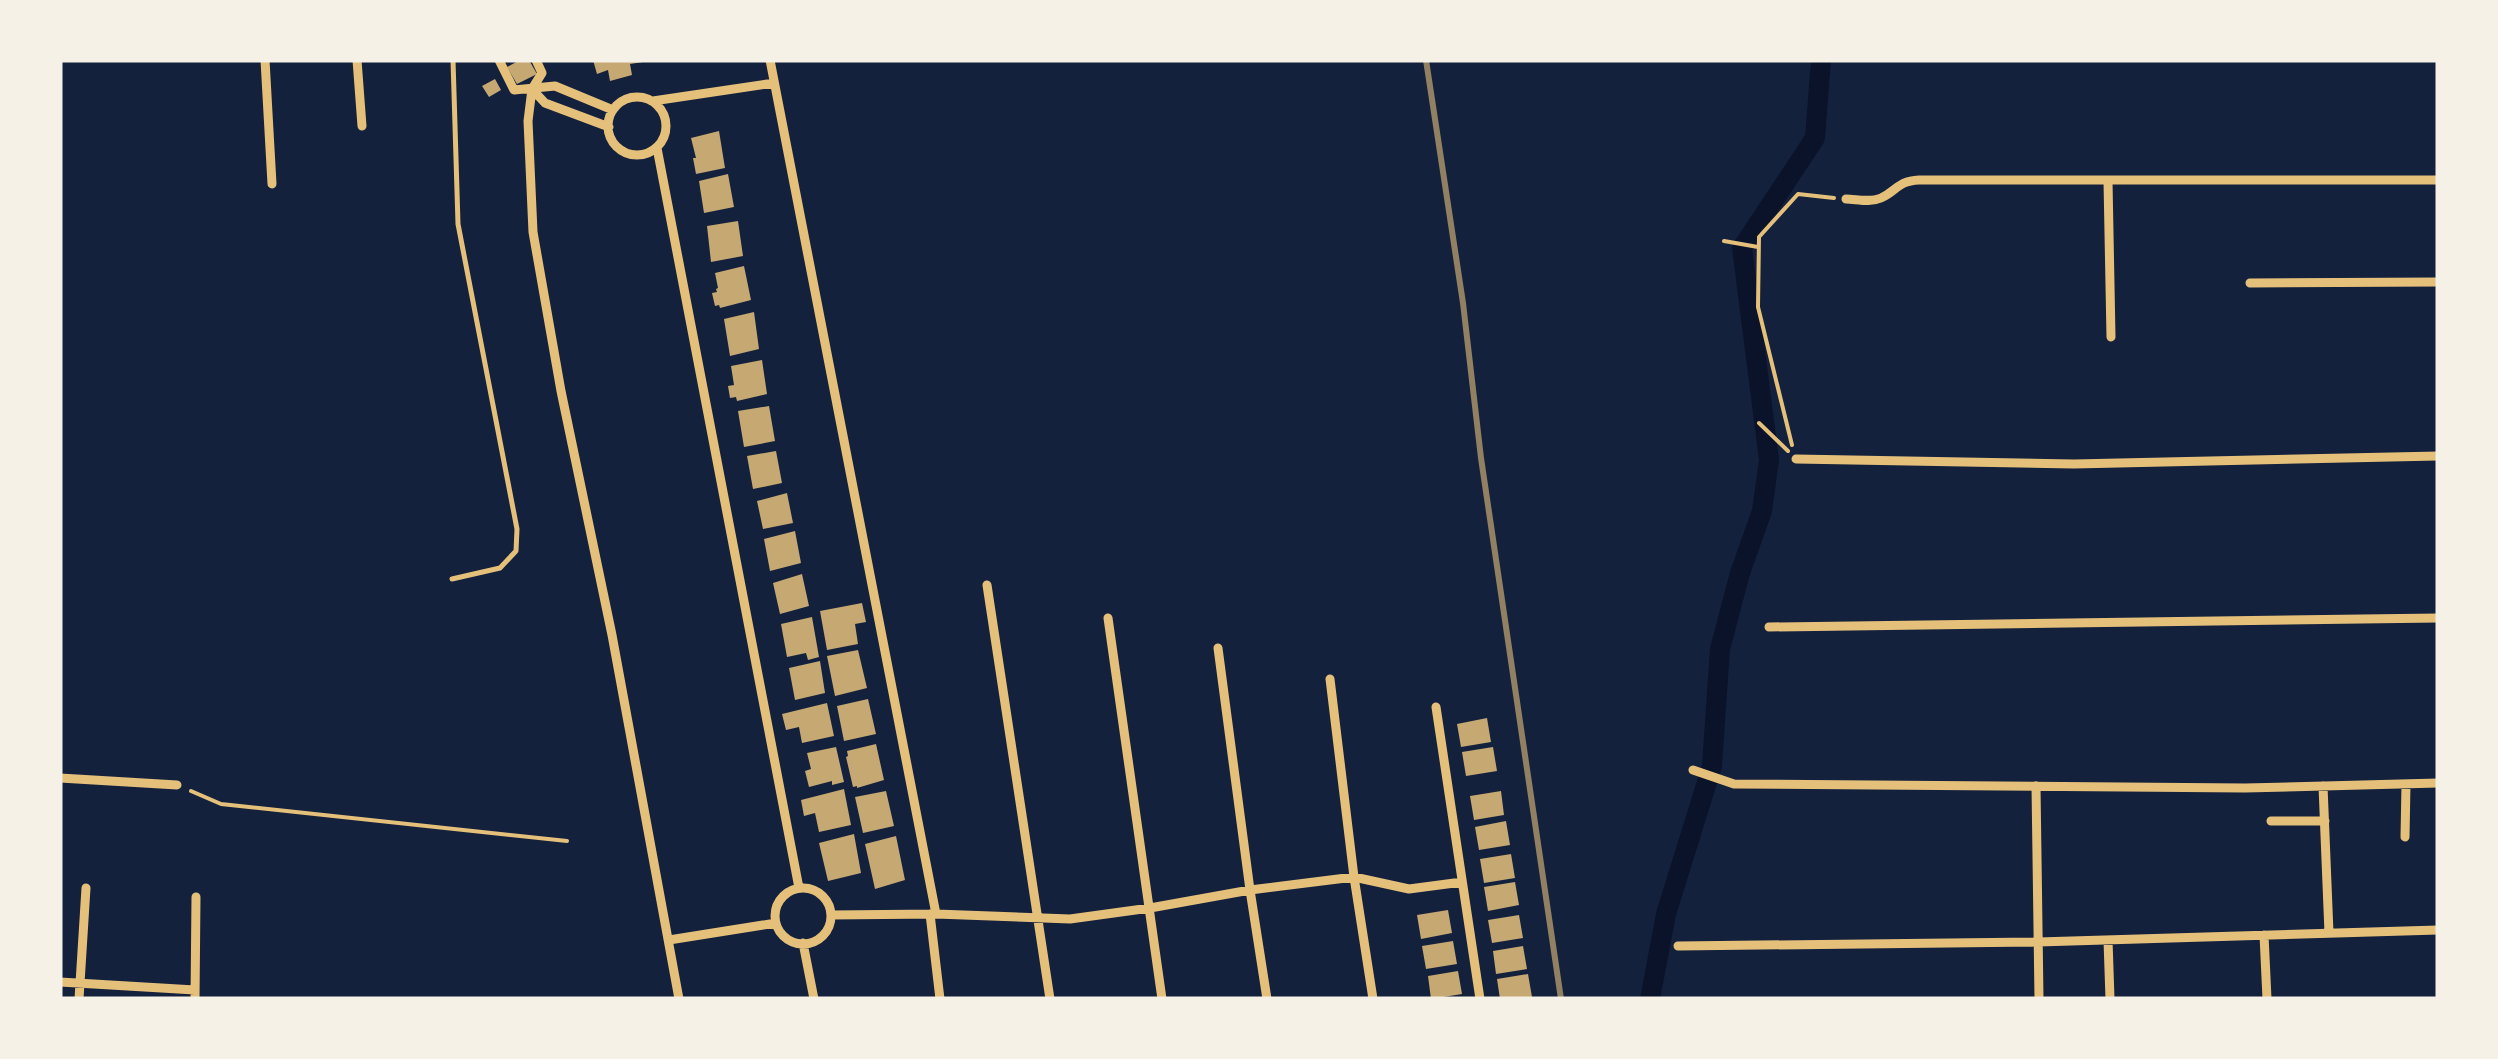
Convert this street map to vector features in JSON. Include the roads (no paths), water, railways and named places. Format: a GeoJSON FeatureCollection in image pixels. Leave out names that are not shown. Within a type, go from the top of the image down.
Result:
{"type":"FeatureCollection","features":[{"type":"Feature","properties":{"kind":"street"},"geometry":{"type":"LineString","coordinates":[[265,60],[272,184]]}},
{"type":"Feature","properties":{"kind":"street"},"geometry":{"type":"LineString","coordinates":[[356,60],[362,126]]}},
{"type":"Feature","properties":{"kind":"street"},"geometry":{"type":"LineString","coordinates":[[498,60],[514,90],[555,86],[613,110]]}},
{"type":"Feature","properties":{"kind":"street"},"geometry":{"type":"LineString","coordinates":[[536,60],[542,73],[532,88],[528,121],[533,232],[560,391],[612,635],[680,999]]}},
{"type":"Feature","properties":{"kind":"street"},"geometry":{"type":"LineString","coordinates":[[770,60],[933,914],[940,999]]}},
{"type":"Feature","properties":{"kind":"street"},"geometry":{"type":"LineString","coordinates":[[651,101],[662,112],[666,131],[649,154],[623,151],[612,142],[608,127],[613,110],[627,100],[637,97],[651,101],[774,82]]}},
{"type":"Feature","properties":{"kind":"street"},"geometry":{"type":"LineString","coordinates":[[532,88],[545,102],[608,127]]}},
{"type":"Feature","properties":{"kind":"street"},"geometry":{"type":"LineString","coordinates":[[656,148],[800,888]]}},
{"type":"Feature","properties":{"kind":"street"},"geometry":{"type":"LineString","coordinates":[[1846,199],[1884,197],[1908,180],[2438,180]]}},
{"type":"Feature","properties":{"kind":"street"},"geometry":{"type":"LineString","coordinates":[[2108,181],[2111,337]]}},
{"type":"Feature","properties":{"kind":"street"},"geometry":{"type":"LineString","coordinates":[[2250,284],[2438,282]]}},
{"type":"Feature","properties":{"kind":"street"},"geometry":{"type":"LineString","coordinates":[[1796,459],[2074,464],[2438,456]]}},
{"type":"Feature","properties":{"kind":"street"},"geometry":{"type":"LineString","coordinates":[[987,585],[1050,999]]}},
{"type":"Feature","properties":{"kind":"street"},"geometry":{"type":"LineString","coordinates":[[1108,618],[1162,999]]}},
{"type":"Feature","properties":{"kind":"street"},"geometry":{"type":"LineString","coordinates":[[1770,628],[2438,618]]}},
{"type":"Feature","properties":{"kind":"street"},"geometry":{"type":"LineString","coordinates":[[1218,648],[1267,999]]}},
{"type":"Feature","properties":{"kind":"street"},"geometry":{"type":"LineString","coordinates":[[1330,678],[1373,999]]}},
{"type":"Feature","properties":{"kind":"street"},"geometry":{"type":"LineString","coordinates":[[1436,706],[1480,999]]}},
{"type":"Feature","properties":{"kind":"street"},"geometry":{"type":"LineString","coordinates":[[1693,770],[1734,784],[2438,784]]}},
{"type":"Feature","properties":{"kind":"street"},"geometry":{"type":"LineString","coordinates":[[60,778],[178,786]]}},
{"type":"Feature","properties":{"kind":"street"},"geometry":{"type":"LineString","coordinates":[[2405,837],[2406,784]]}},
{"type":"Feature","properties":{"kind":"street"},"geometry":{"type":"LineString","coordinates":[[2036,786],[2039,999]]}},
{"type":"Feature","properties":{"kind":"street"},"geometry":{"type":"LineString","coordinates":[[2324,786],[2329,933]]}},
{"type":"Feature","properties":{"kind":"street"},"geometry":{"type":"LineString","coordinates":[[2271,820],[2326,821]]}},
{"type":"Feature","properties":{"kind":"street"},"geometry":{"type":"LineString","coordinates":[[831,915],[1070,919],[1354,877],[1408,889],[1462,882]]}},
{"type":"Feature","properties":{"kind":"street"},"geometry":{"type":"LineString","coordinates":[[80,999],[86,888]]}},
{"type":"Feature","properties":{"kind":"street"},"geometry":{"type":"LineString","coordinates":[[800,888],[821,894],[831,915],[821,937],[803,943],[785,937],[776,923],[779,902],[785,894],[800,888]]}},
{"type":"Feature","properties":{"kind":"street"},"geometry":{"type":"LineString","coordinates":[[60,982],[195,994],[196,897]]}},
{"type":"Feature","properties":{"kind":"street"},"geometry":{"type":"LineString","coordinates":[[669,940],[776,923]]}},
{"type":"Feature","properties":{"kind":"street"},"geometry":{"type":"LineString","coordinates":[[1678,946],[2038,942],[2438,930]]}},
{"type":"Feature","properties":{"kind":"street"},"geometry":{"type":"LineString","coordinates":[[2264,935],[2267,999]]}},
{"type":"Feature","properties":{"kind":"street"},"geometry":{"type":"LineString","coordinates":[[2108,940],[2110,999]]}},
{"type":"Feature","properties":{"kind":"street"},"geometry":{"type":"LineString","coordinates":[[803,943],[814,999]]}},
{"type":"Feature","properties":{"kind":"lane"},"geometry":{"type":"LineString","coordinates":[[452,580],[500,568],[516,551],[518,529],[458,224],[454,60]]}},
{"type":"Feature","properties":{"kind":"waterway"},"geometry":{"type":"LineString","coordinates":[[1650,999],[1666,914],[1712,766],[1720,649],[1762,511],[1769,460],[1742,248],[1815,138],[1821,60]]}},
{"type":"Feature","properties":{"kind":"railway"},"geometry":{"type":"LineString","coordinates":[[1426,60],[1561,999]]}}]}
